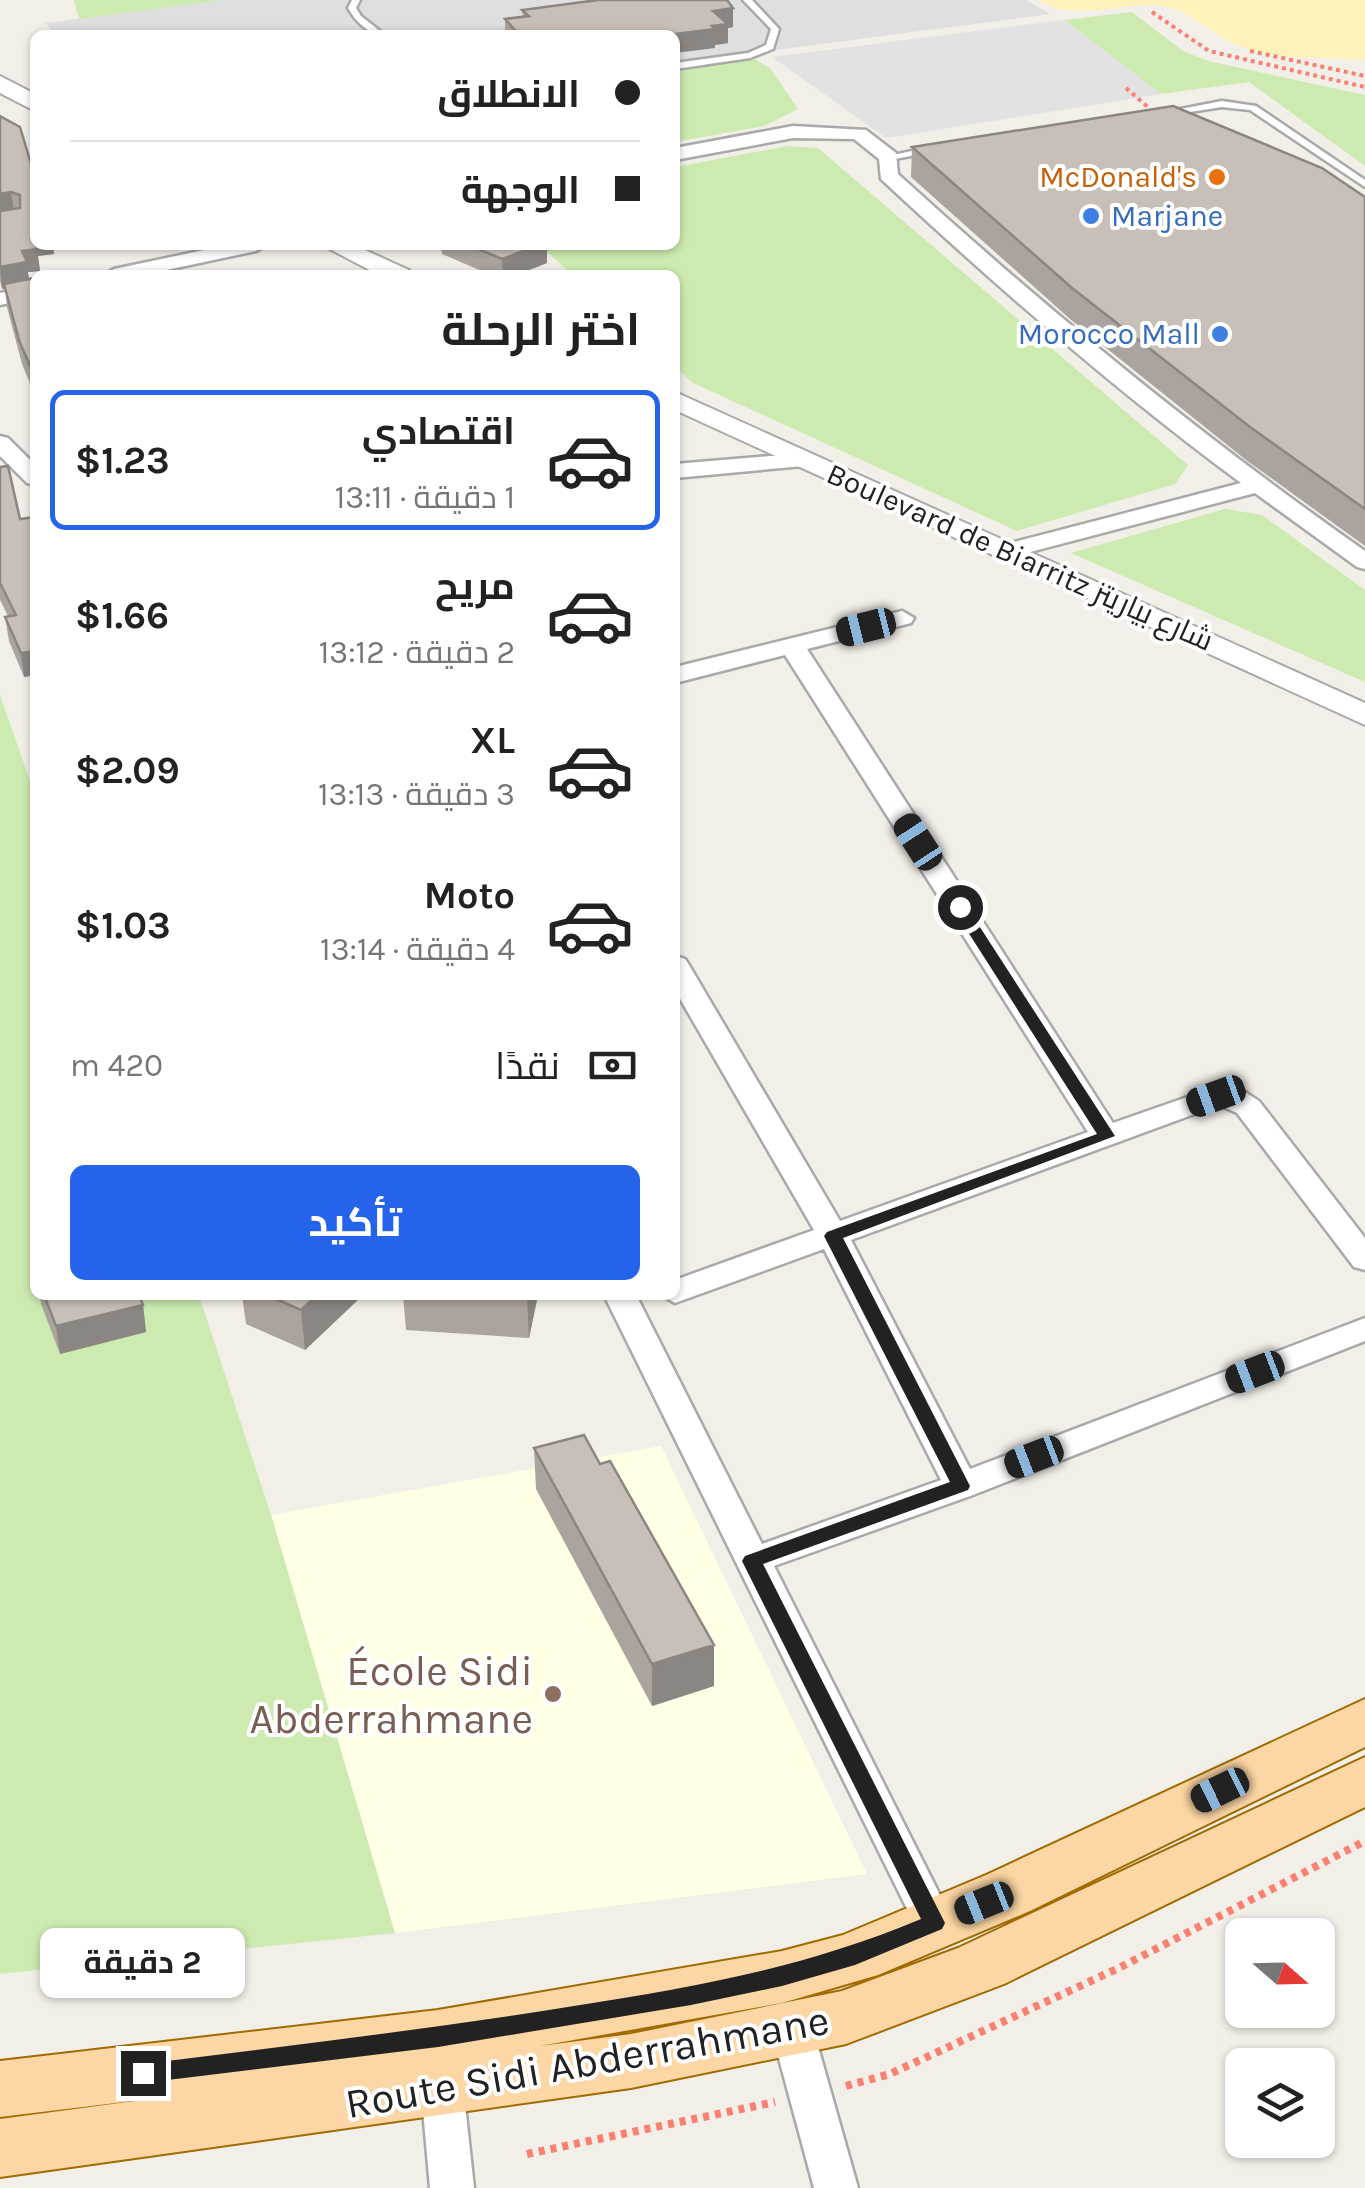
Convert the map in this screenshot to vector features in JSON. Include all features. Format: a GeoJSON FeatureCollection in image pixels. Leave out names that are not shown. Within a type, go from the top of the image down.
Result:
{"type":"FeatureCollection","features":[{"type":"Feature","properties":{"kind":"main road","name":"Route Sidi Abderrahmane"},"geometry":{"type":"LineString","coordinates":[[0,2148],[440,2063],[855,1956],[1008,1893],[1365,1721]]}},
{"type":"Feature","properties":{"kind":"main road","name":"Route Sidi Abderrahmane"},"geometry":{"type":"LineString","coordinates":[[0,2089],[440,2063],[630,2062],[792,2029],[861,2012],[981,1966],[1365,1780]]}},
{"type":"Feature","properties":{"kind":"street"},"geometry":{"type":"LineString","coordinates":[[0,83],[30,101]]}},
{"type":"Feature","properties":{"kind":"street"},"geometry":{"type":"LineString","coordinates":[[680,153],[792,132],[860,134],[890,157],[888,175],[997,277],[1101,365],[1256,486],[1365,562]]}},
{"type":"Feature","properties":{"kind":"street"},"geometry":{"type":"LineString","coordinates":[[138,270],[232,250]]}},
{"type":"Feature","properties":{"kind":"street"},"geometry":{"type":"LineString","coordinates":[[345,250],[389,270]]}},
{"type":"Feature","properties":{"kind":"street"},"geometry":{"type":"LineString","coordinates":[[0,299],[30,293]]}},
{"type":"Feature","properties":{"kind":"street","name":"Boulevard de Biarritz شارع بياريتز"},"geometry":{"type":"LineString","coordinates":[[680,402],[1365,715]]}},
{"type":"Feature","properties":{"kind":"street"},"geometry":{"type":"LineString","coordinates":[[0,443],[30,473]]}},
{"type":"Feature","properties":{"kind":"street"},"geometry":{"type":"LineString","coordinates":[[680,470],[806,460]]}},
{"type":"Feature","properties":{"kind":"street"},"geometry":{"type":"LineString","coordinates":[[1007,551],[1256,486]]}},
{"type":"Feature","properties":{"kind":"street"},"geometry":{"type":"LineString","coordinates":[[680,674],[902,618]]}},
{"type":"Feature","properties":{"kind":"street"},"geometry":{"type":"LineString","coordinates":[[792,646],[1106,1136]]}},
{"type":"Feature","properties":{"kind":"street"},"geometry":{"type":"LineString","coordinates":[[680,974],[833,1236],[961,1486]]}},
{"type":"Feature","properties":{"kind":"street"},"geometry":{"type":"LineString","coordinates":[[680,1290],[1216,1096],[1240,1100],[1365,1260]]}},
{"type":"Feature","properties":{"kind":"street"},"geometry":{"type":"LineString","coordinates":[[623,1302],[934,1923]]}},
{"type":"Feature","properties":{"kind":"street"},"geometry":{"type":"LineString","coordinates":[[752,1561],[961,1486],[1365,1329]]}},
{"type":"Feature","properties":{"kind":"street"},"geometry":{"type":"LineString","coordinates":[[792,2029],[836,2188]]}},
{"type":"Feature","properties":{"kind":"street"},"geometry":{"type":"LineString","coordinates":[[440,2063],[452,2188]]}},
{"type":"Feature","properties":{"kind":"lane"},"geometry":{"type":"LineString","coordinates":[[356,0],[352,8],[358,18],[374,30]]}},
{"type":"Feature","properties":{"kind":"lane"},"geometry":{"type":"LineString","coordinates":[[680,65],[750,55],[770,48],[775,30],[748,0]]}},
{"type":"Feature","properties":{"kind":"lane"},"geometry":{"type":"LineString","coordinates":[[1156,114],[1222,104],[1253,108],[1365,184]]}},
{"type":"Feature","properties":{"kind":"lane"},"geometry":{"type":"LineString","coordinates":[[890,157],[946,148]]}},
{"type":"Feature","properties":{"kind":"path"},"geometry":{"type":"LineString","coordinates":[[1152,12],[1209,51],[1365,87]]}},
{"type":"Feature","properties":{"kind":"path"},"geometry":{"type":"LineString","coordinates":[[1250,51],[1365,76]]}},
{"type":"Feature","properties":{"kind":"path"},"geometry":{"type":"LineString","coordinates":[[1126,88],[1156,114]]}},
{"type":"Feature","properties":{"kind":"shaded area"},"geometry":{"type":"Polygon","coordinates":[[[223,0],[1026,0],[1050,14],[680,62],[680,30],[51,30],[45,23],[223,0]]]}},
{"type":"Feature","properties":{"kind":"shaded area"},"geometry":{"type":"Polygon","coordinates":[[[1064,20],[1161,94],[886,138],[772,57],[1064,20]]]}},
{"type":"Feature","properties":{"kind":"shaded area","name":"École Sidi Abderrahmane"},"geometry":{"type":"Polygon","coordinates":[[[661,1446],[867,1874],[395,1933],[271,1515],[661,1446]]]}},
{"type":"Feature","properties":{"kind":"green space"},"geometry":{"type":"Polygon","coordinates":[[[74,0],[223,0],[79,19],[74,0]]]}},
{"type":"Feature","properties":{"kind":"green space"},"geometry":{"type":"Polygon","coordinates":[[[1132,12],[1183,51],[1208,61],[1365,95],[1365,166],[1249,82],[1161,94],[1064,20],[1132,12]]]}},
{"type":"Feature","properties":{"kind":"green space"},"geometry":{"type":"Polygon","coordinates":[[[755,59],[770,68],[798,109],[764,126],[680,141],[680,70],[755,59]]]}},
{"type":"Feature","properties":{"kind":"green space"},"geometry":{"type":"Polygon","coordinates":[[[789,146],[818,148],[1188,465],[1175,484],[1017,531],[693,383],[680,371],[680,270],[567,270],[545,250],[680,250],[680,166],[789,146]]]}},
{"type":"Feature","properties":{"kind":"green space"},"geometry":{"type":"Polygon","coordinates":[[[1225,509],[1262,515],[1365,590],[1365,682],[1071,553],[1225,509]]]}},
{"type":"Feature","properties":{"kind":"green space"},"geometry":{"type":"Polygon","coordinates":[[[0,695],[30,781],[30,1300],[201,1300],[271,1515],[395,1933],[0,1974],[0,695]]]}},
{"type":"Feature","properties":{"kind":"sand"},"geometry":{"type":"Polygon","coordinates":[[[1039,0],[1365,0],[1365,60],[1256,51],[1230,42],[1177,10],[1165,7],[1138,5],[1079,11],[1039,0]]]}},
{"type":"Feature","properties":{"kind":"building"},"geometry":{"type":"Polygon","coordinates":[[[598,0],[727,0],[733,8],[713,11],[728,24],[680,33],[680,30],[515,30],[505,19],[529,16],[522,10],[598,0]]]}},
{"type":"Feature","properties":{"kind":"building","name":"Morocco Mall"},"geometry":{"type":"Polygon","coordinates":[[[1173,106],[1322,168],[1365,197],[1365,509],[1250,427],[1072,288],[912,147],[1173,106]]]}},
{"type":"Feature","properties":{"kind":"building"},"geometry":{"type":"Polygon","coordinates":[[[0,116],[20,127],[30,160],[30,250],[22,251],[27,262],[0,267],[0,211],[20,208],[20,195],[0,194],[0,116]]]}},
{"type":"Feature","properties":{"kind":"building"},"geometry":{"type":"Polygon","coordinates":[[[481,250],[526,250],[502,259],[481,250]]]}},
{"type":"Feature","properties":{"kind":"building"},"geometry":{"type":"Polygon","coordinates":[[[30,279],[30,366],[19,340],[4,284],[30,279]]]}},
{"type":"Feature","properties":{"kind":"building"},"geometry":{"type":"Polygon","coordinates":[[[8,466],[20,519],[30,518],[30,652],[21,653],[5,617],[16,615],[0,583],[0,467],[8,466]]]}},
{"type":"Feature","properties":{"kind":"building"},"geometry":{"type":"Polygon","coordinates":[[[46,1300],[141,1300],[143,1305],[56,1326],[46,1300]]]}},
{"type":"Feature","properties":{"kind":"building"},"geometry":{"type":"Polygon","coordinates":[[[278,1300],[312,1300],[301,1310],[278,1300]]]}},
{"type":"Feature","properties":{"kind":"building"},"geometry":{"type":"Polygon","coordinates":[[[584,1435],[600,1464],[610,1461],[714,1645],[652,1664],[534,1448],[584,1435]]]}},
{"type":"Feature","properties":{"kind":"place","name":"McDonald's"},"geometry":{"type":"Point","coordinates":[1217,177]}},
{"type":"Feature","properties":{"kind":"place","name":"Marjane"},"geometry":{"type":"Point","coordinates":[1091,216]}},
{"type":"Feature","properties":{"kind":"place","name":"Morocco Mall"},"geometry":{"type":"Point","coordinates":[1220,334]}},
{"type":"Feature","properties":{"kind":"place","name":"École Sidi Abderrahmane"},"geometry":{"type":"Point","coordinates":[553,1694]}},
{"type":"Feature","properties":{"kind":"route"},"geometry":{"type":"LineString","coordinates":[[143,2073],[438,2038],[691,1996],[782,1977],[855,1956],[934,1923],[752,1561],[961,1486],[833,1236],[1106,1136],[960,907]]}}]}
